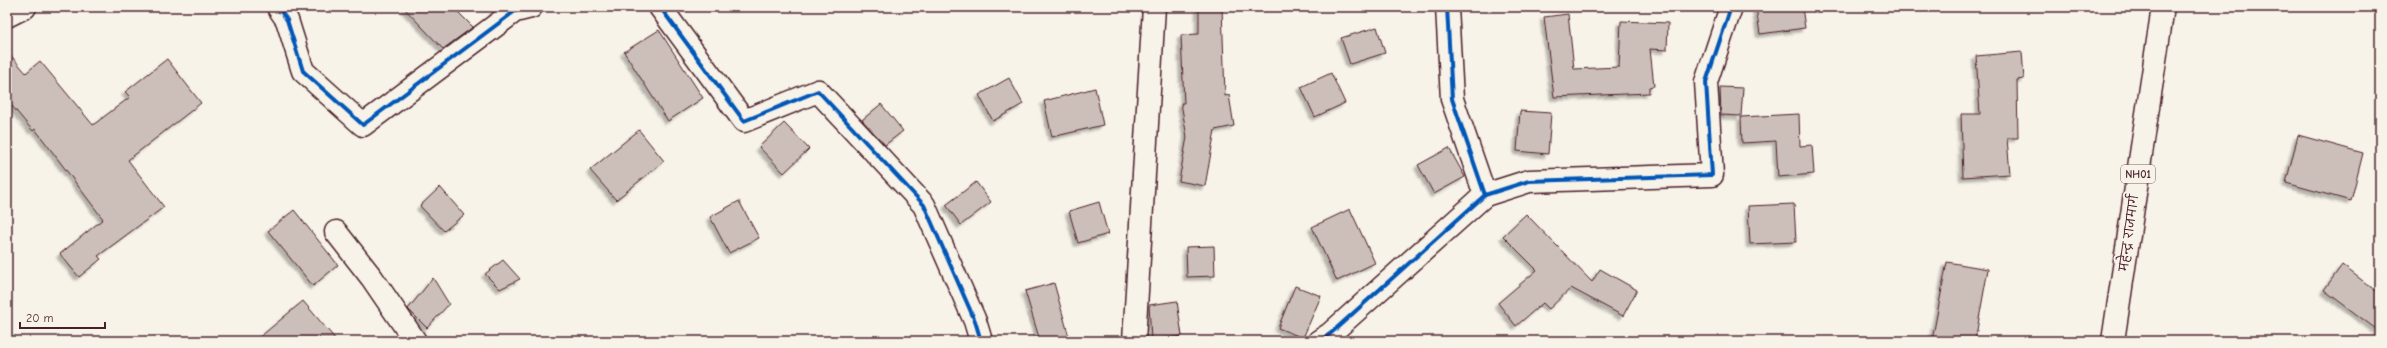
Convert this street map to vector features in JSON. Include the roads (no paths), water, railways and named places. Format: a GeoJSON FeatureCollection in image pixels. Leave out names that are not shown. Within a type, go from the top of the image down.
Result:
{"type":"FeatureCollection","features":[{"type":"Feature","properties":{"kind":"main road"},"geometry":{"type":"LineString","coordinates":[[7,16],[25,7]]}},
{"type":"Feature","properties":{"kind":"main road"},"geometry":{"type":"LineString","coordinates":[[278,7],[287,20],[303,71],[328,96],[362,125],[515,11],[531,7]]}},
{"type":"Feature","properties":{"kind":"main road"},"geometry":{"type":"LineString","coordinates":[[660,7],[744,121],[818,91],[924,205],[975,321],[981,341]]}},
{"type":"Feature","properties":{"kind":"main road"},"geometry":{"type":"LineString","coordinates":[[1134,341],[1154,7]]}},
{"type":"Feature","properties":{"kind":"main road"},"geometry":{"type":"LineString","coordinates":[[1447,7],[1452,99],[1485,194]]}},
{"type":"Feature","properties":{"kind":"main road"},"geometry":{"type":"LineString","coordinates":[[1319,341],[1336,328],[1485,194],[1530,181],[1712,176],[1706,82],[1731,7]]}},
{"type":"Feature","properties":{"kind":"main road","name":"महेन्द्र राजमार्ग"},"geometry":{"type":"LineString","coordinates":[[2113,341],[2162,7]]}},
{"type":"Feature","properties":{"kind":"main road"},"geometry":{"type":"LineString","coordinates":[[336,232],[372,278],[416,341]]}}]}
